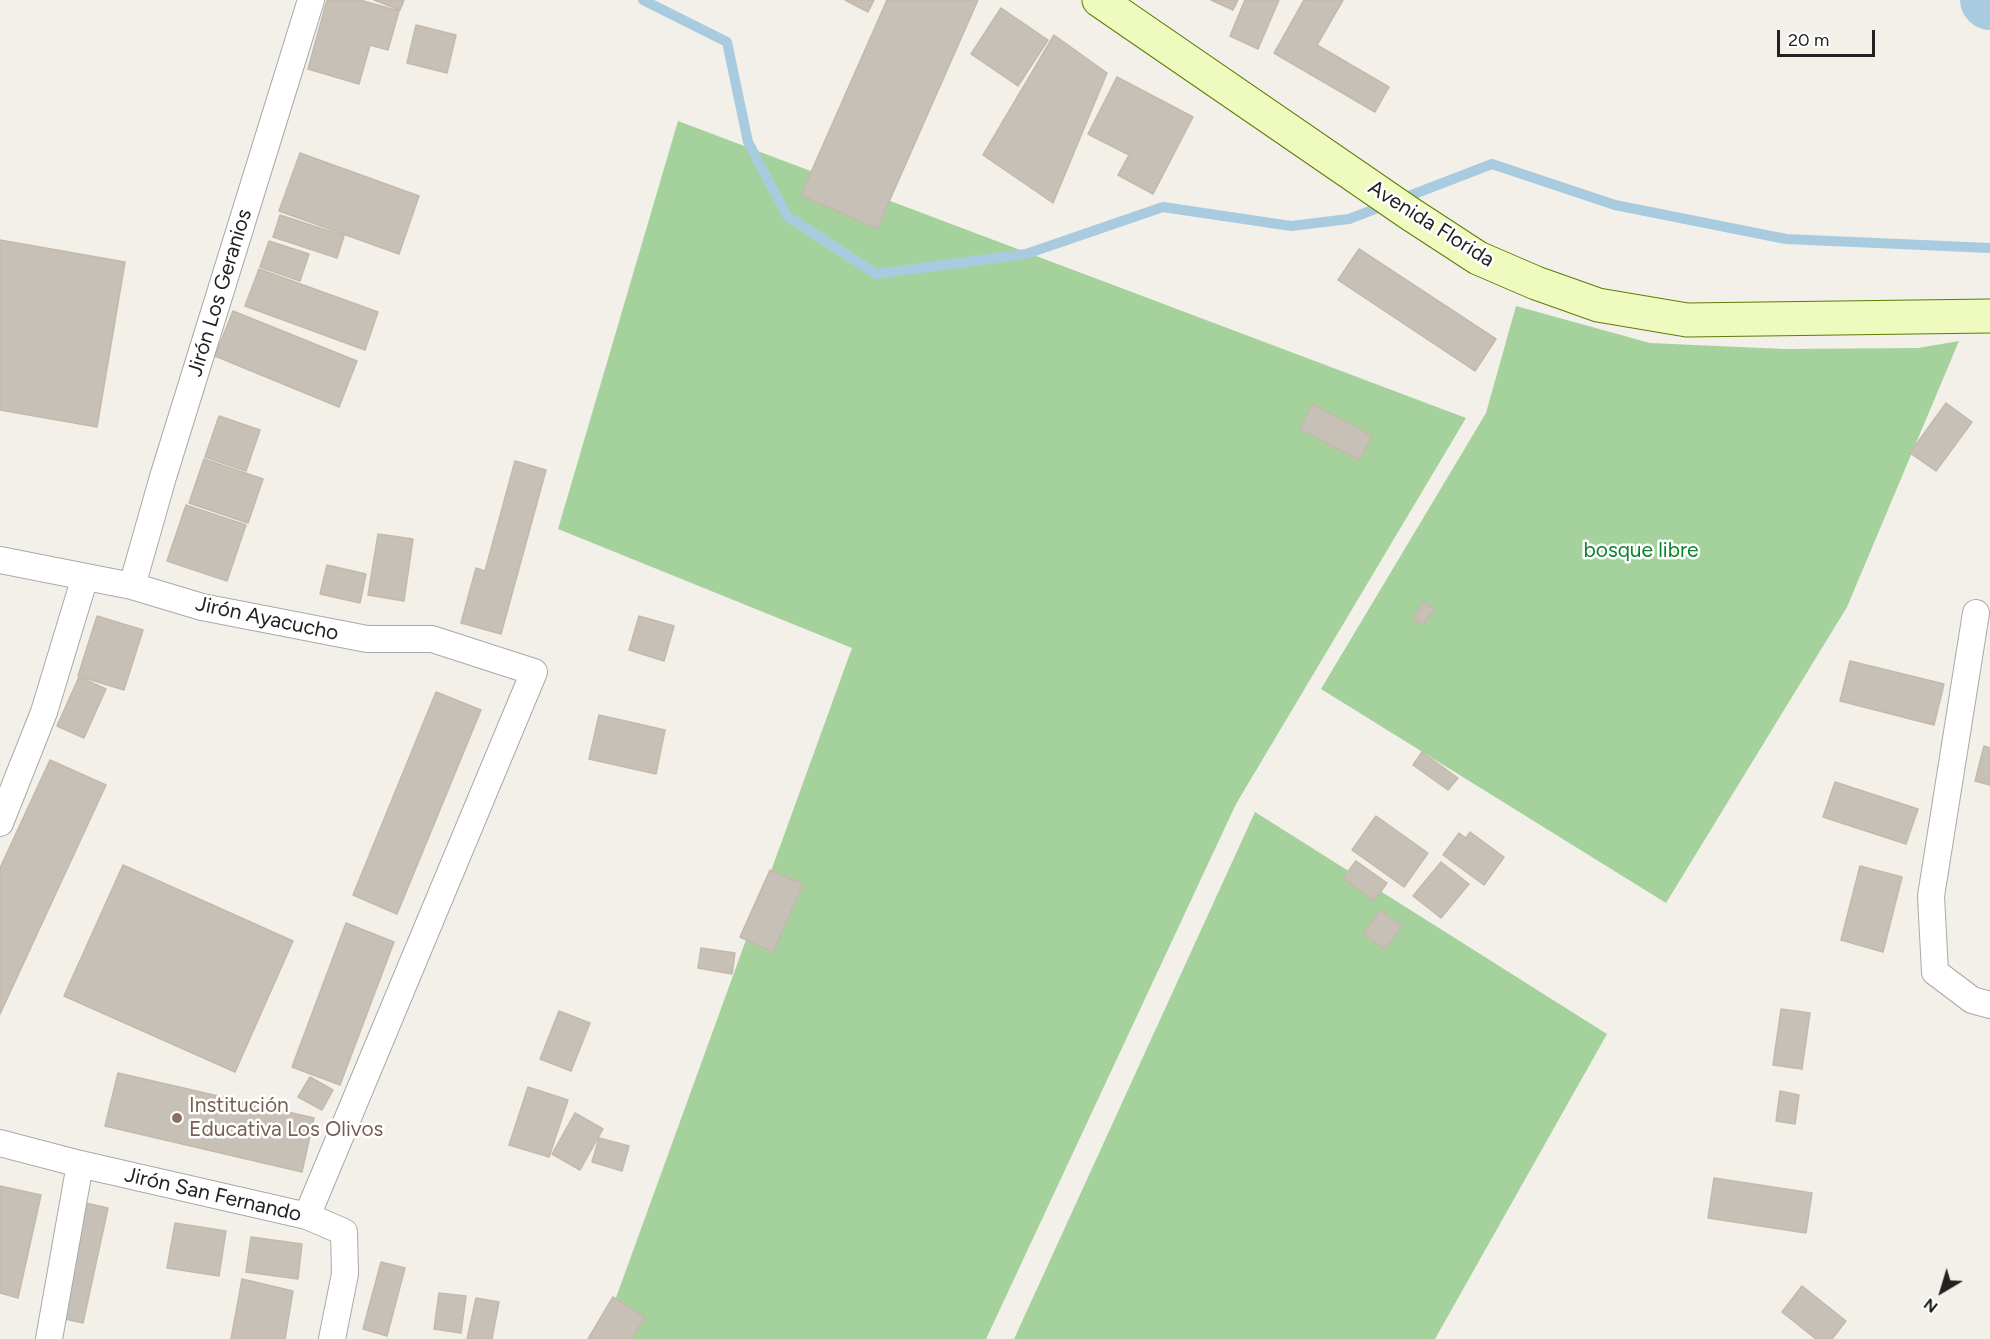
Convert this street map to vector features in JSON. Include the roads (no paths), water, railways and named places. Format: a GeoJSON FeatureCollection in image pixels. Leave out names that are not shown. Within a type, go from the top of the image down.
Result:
{"type":"FeatureCollection","features":[{"type":"Feature","properties":{"kind":"street","name":"Jirón Los Geranios"},"geometry":{"type":"LineString","coordinates":[[132,586],[170,454],[311,0]]}},
{"type":"Feature","properties":{"kind":"street","name":"Avenida Florida"},"geometry":{"type":"LineString","coordinates":[[1099,0],[1478,258],[1536,283],[1599,305],[1687,321],[1990,316]]}},
{"type":"Feature","properties":{"kind":"street","name":"Jirón Ayacucho"},"geometry":{"type":"LineString","coordinates":[[0,560],[132,586],[202,607],[367,639],[432,639],[534,672],[307,1216]]}},
{"type":"Feature","properties":{"kind":"street"},"geometry":{"type":"LineString","coordinates":[[0,823],[44,712],[85,578]]}},
{"type":"Feature","properties":{"kind":"street"},"geometry":{"type":"LineString","coordinates":[[1976,613],[1931,897],[1935,972],[1972,1000],[1990,1005]]}},
{"type":"Feature","properties":{"kind":"street","name":"Jirón San Fernando"},"geometry":{"type":"LineString","coordinates":[[0,1143],[80,1164],[307,1216],[344,1232],[345,1274],[332,1339]]}},
{"type":"Feature","properties":{"kind":"street"},"geometry":{"type":"LineString","coordinates":[[49,1339],[80,1164]]}},
{"type":"Feature","properties":{"kind":"waterway"},"geometry":{"type":"LineString","coordinates":[[643,0],[727,42],[748,142],[787,216],[876,274],[1026,254],[1163,207],[1291,226],[1349,219],[1492,164],[1615,205],[1786,239],[1990,248]]}},
{"type":"Feature","properties":{"kind":"place","name":"Institución Educativa Los Olivos"},"geometry":{"type":"Point","coordinates":[177,1118]}},
{"type":"Feature","properties":{"kind":"park label","name":"bosque libre"},"geometry":{"type":"Point","coordinates":[1641,551]}}]}
